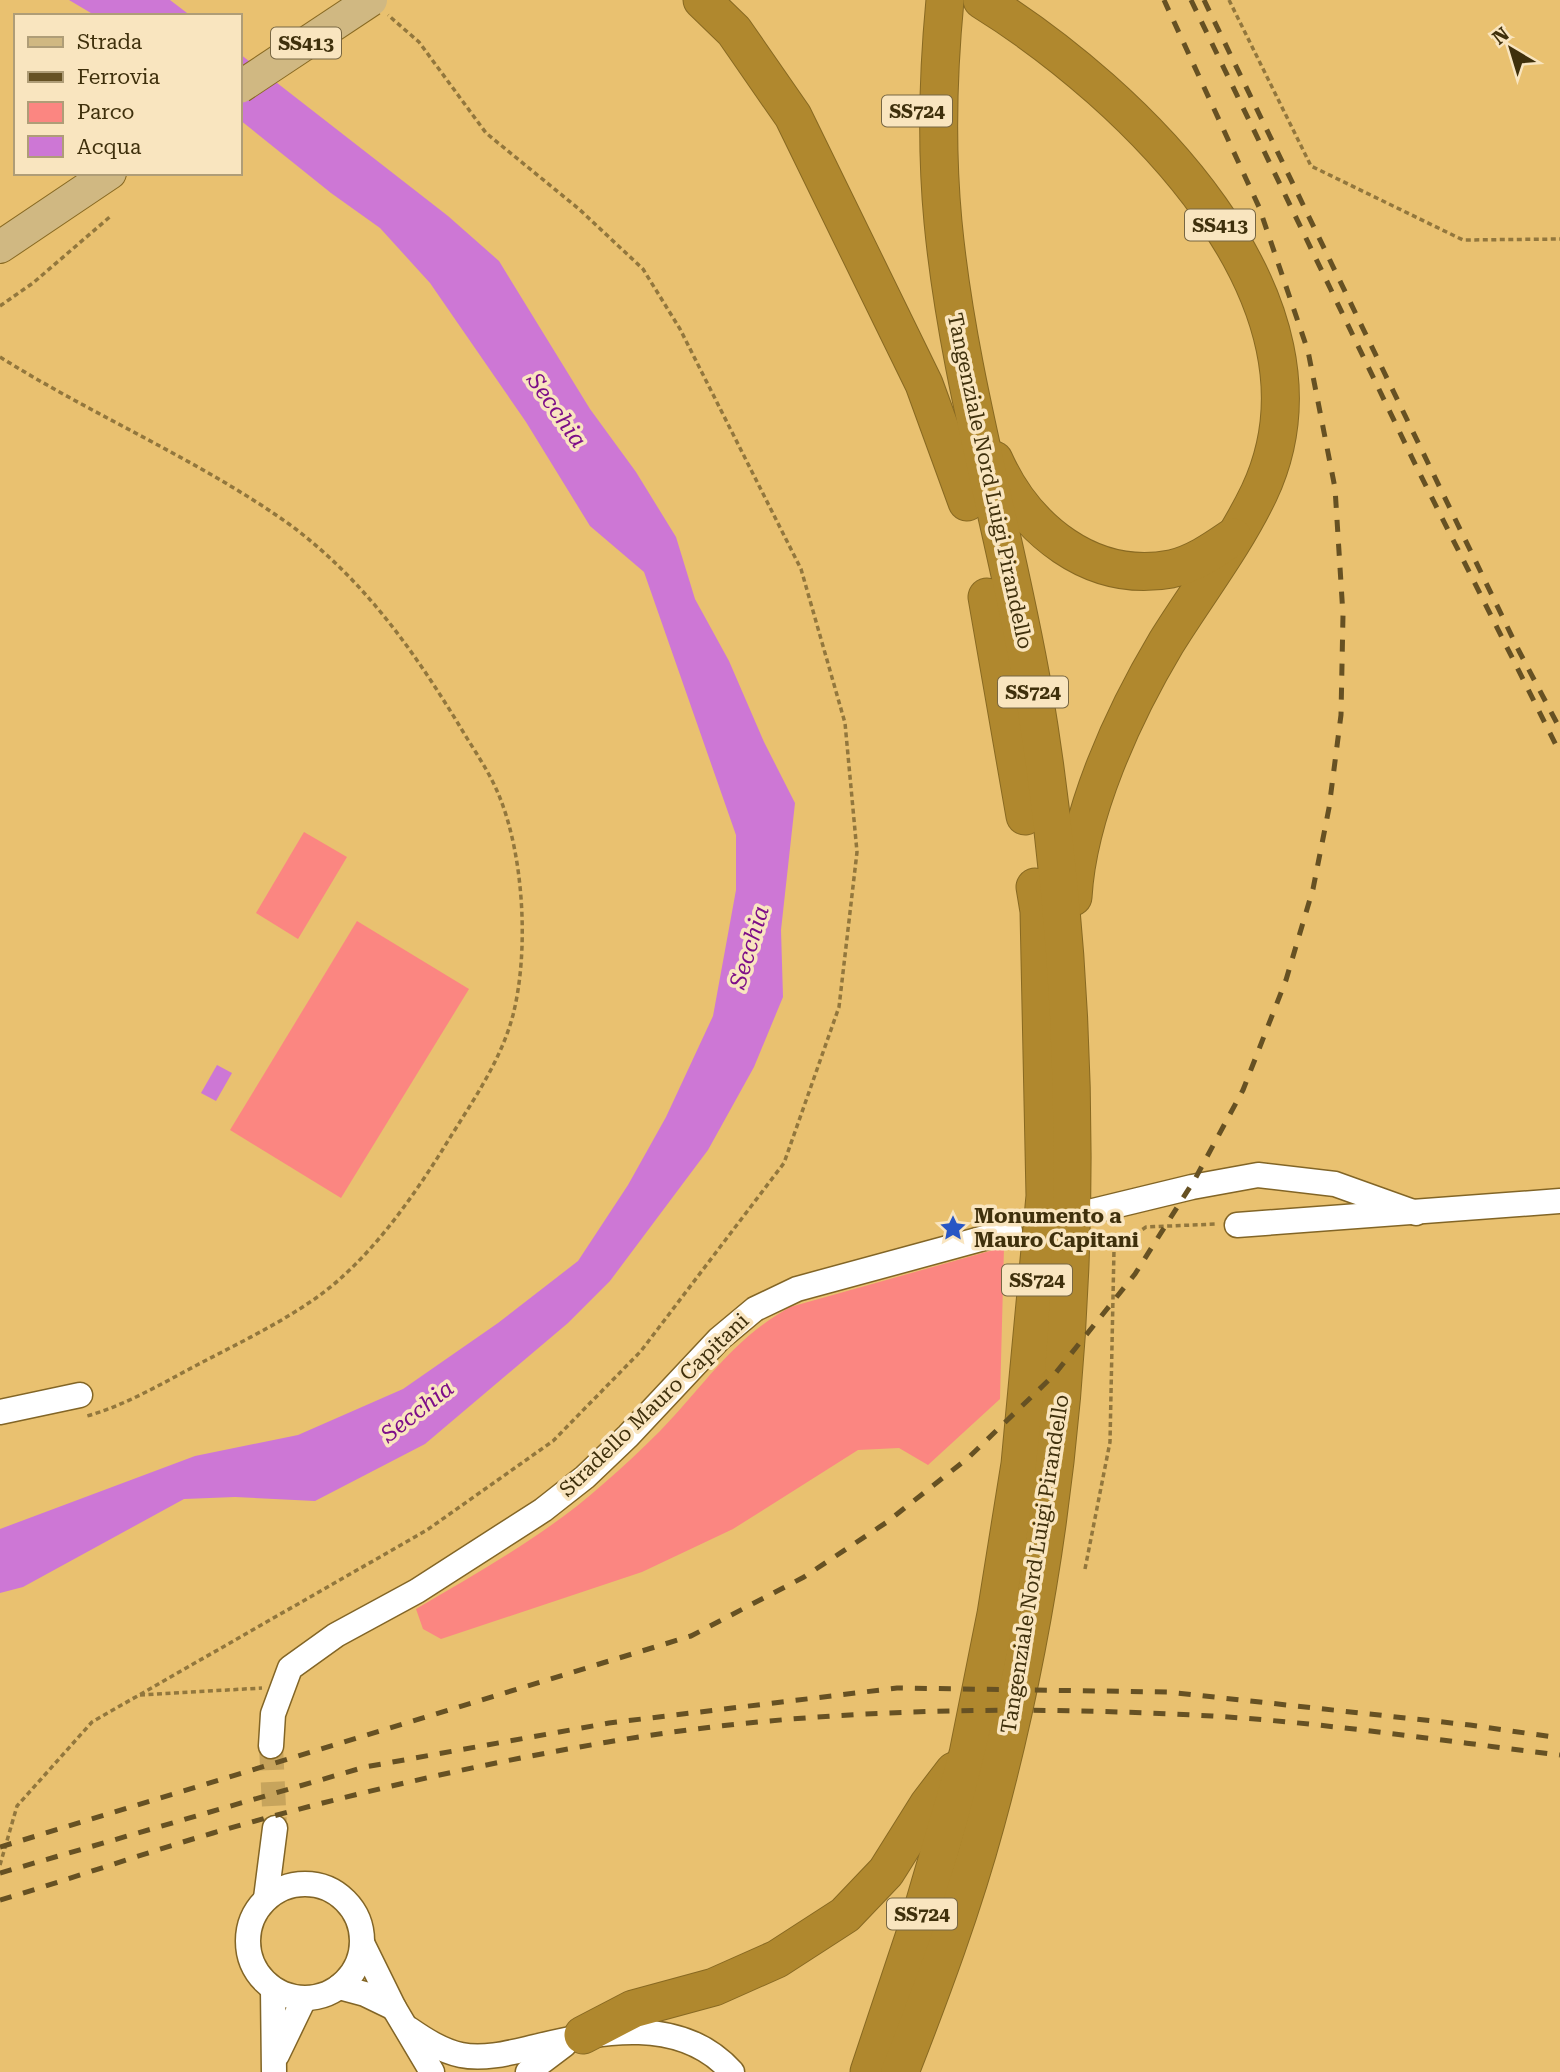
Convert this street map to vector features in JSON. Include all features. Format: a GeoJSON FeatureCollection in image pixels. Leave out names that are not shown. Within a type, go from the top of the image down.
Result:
{"type":"FeatureCollection","features":[{"type":"Feature","properties":{"kind":"highway"},"geometry":{"type":"LineString","coordinates":[[702,0],[734,31],[793,116],[924,384],[967,502]]}},
{"type":"Feature","properties":{"kind":"highway","name":"Tangenziale Nord Luigi Pirandello"},"geometry":{"type":"LineString","coordinates":[[869,2072],[919,1922],[968,1754],[996,1615],[1020,1464],[1045,1196],[1039,911],[999,652],[967,502],[915,58],[920,0]]}},
{"type":"Feature","properties":{"kind":"highway","name":"Tangenziale Nord Luigi Pirandello"},"geometry":{"type":"LineString","coordinates":[[900,2072],[941,1967],[986,1821],[1005,1745],[1036,1586],[1056,1454],[1064,1386],[1070,1276],[1068,972],[1062,902],[1032,687],[932,221],[940,55],[946,0]]}},
{"type":"Feature","properties":{"kind":"highway","name":"SS413"},"geometry":{"type":"LineString","coordinates":[[982,0],[1048,42],[1139,126],[1193,185],[1241,256],[1269,327],[1280,381],[1276,442],[1259,492],[1237,534],[1167,643],[1125,721],[1095,796],[1073,890],[1068,972]]}},
{"type":"Feature","properties":{"kind":"highway","name":"SS413"},"geometry":{"type":"LineString","coordinates":[[975,417],[1000,474],[1033,523],[1066,550],[1105,566],[1139,570],[1172,569],[1208,555],[1237,534]]}},
{"type":"Feature","properties":{"kind":"highway"},"geometry":{"type":"LineString","coordinates":[[583,2035],[633,2009],[714,1987],[777,1959],[845,1915],[886,1872],[928,1805],[968,1754]]}},
{"type":"Feature","properties":{"kind":"highway"},"geometry":{"type":"LineString","coordinates":[[915,2072],[941,1967]]}},
{"type":"Feature","properties":{"kind":"main road","name":"SS413"},"geometry":{"type":"LineString","coordinates":[[242,86],[376,4]]}},
{"type":"Feature","properties":{"kind":"main road"},"geometry":{"type":"LineString","coordinates":[[0,247],[107,175]]}},
{"type":"Feature","properties":{"kind":"street"},"geometry":{"type":"LineString","coordinates":[[1093,1211],[1192,1187],[1258,1175],[1335,1184],[1416,1213]]}},
{"type":"Feature","properties":{"kind":"street"},"geometry":{"type":"LineString","coordinates":[[1292,1179],[1298,1220]]}},
{"type":"Feature","properties":{"kind":"street"},"geometry":{"type":"LineString","coordinates":[[1237,1225],[1560,1201]]}},
{"type":"Feature","properties":{"kind":"street","name":"Stradello Mauro Capitani"},"geometry":{"type":"LineString","coordinates":[[271,1746],[273,1714],[281,1686],[290,1668],[336,1634],[417,1591],[496,1542],[585,1477],[628,1436],[719,1339],[755,1309],[797,1289],[1010,1231]]}},
{"type":"Feature","properties":{"kind":"street"},"geometry":{"type":"LineString","coordinates":[[0,1412],[80,1406]]}},
{"type":"Feature","properties":{"kind":"street"},"geometry":{"type":"LineString","coordinates":[[267,1898],[275,1836],[307,1883]]}},
{"type":"Feature","properties":{"kind":"street"},"geometry":{"type":"LineString","coordinates":[[394,2008],[365,1994],[339,1987],[304,1998],[288,1996],[273,1989],[255,1970],[247,1945],[251,1919],[267,1898],[285,1886],[307,1883],[325,1886],[341,1896],[354,1910],[361,1927],[363,1945],[394,2008],[409,2029],[432,2072]]}},
{"type":"Feature","properties":{"kind":"street"},"geometry":{"type":"LineString","coordinates":[[339,1987],[359,1961],[363,1945]]}},
{"type":"Feature","properties":{"kind":"street"},"geometry":{"type":"LineString","coordinates":[[273,1989],[275,2066]]}},
{"type":"Feature","properties":{"kind":"street"},"geometry":{"type":"LineString","coordinates":[[275,2066],[304,1998]]}},
{"type":"Feature","properties":{"kind":"street"},"geometry":{"type":"LineString","coordinates":[[409,2029],[433,2045],[463,2056],[509,2053],[583,2035],[629,2031],[666,2035],[699,2046],[732,2072]]}},
{"type":"Feature","properties":{"kind":"street"},"geometry":{"type":"LineString","coordinates":[[528,2072],[558,2048],[583,2035]]}},
{"type":"Feature","properties":{"kind":"path"},"geometry":{"type":"LineString","coordinates":[[1229,0],[1311,166],[1463,240],[1560,239]]}},
{"type":"Feature","properties":{"kind":"path"},"geometry":{"type":"LineString","coordinates":[[0,1865],[17,1806],[92,1722],[427,1530],[553,1441],[641,1351],[784,1163],[839,1007],[857,852],[845,723],[801,569],[680,329],[643,269],[579,209],[486,133],[419,41],[376,4]]}},
{"type":"Feature","properties":{"kind":"path"},"geometry":{"type":"LineString","coordinates":[[0,306],[33,283],[112,215]]}},
{"type":"Feature","properties":{"kind":"path"},"geometry":{"type":"LineString","coordinates":[[0,357],[272,513],[348,575],[420,660],[487,772],[508,823],[520,902],[522,963],[510,1026],[496,1060],[438,1157],[371,1247],[318,1297],[292,1314],[108,1410],[80,1406]]}},
{"type":"Feature","properties":{"kind":"path"},"geometry":{"type":"LineString","coordinates":[[1085,1569],[1110,1442],[1114,1249],[1146,1227],[1183,1223],[1237,1225]]}},
{"type":"Feature","properties":{"kind":"path"},"geometry":{"type":"LineString","coordinates":[[138,1695],[281,1686]]}},
{"type":"Feature","properties":{"kind":"green space"},"geometry":{"type":"Polygon","coordinates":[[[304,832],[347,857],[298,939],[256,913],[304,832]]]}},
{"type":"Feature","properties":{"kind":"green space"},"geometry":{"type":"Polygon","coordinates":[[[357,921],[469,989],[341,1198],[230,1130],[357,921]]]}},
{"type":"Feature","properties":{"kind":"green space"},"geometry":{"type":"Polygon","coordinates":[[[1004,1247],[1000,1399],[928,1465],[899,1448],[858,1450],[733,1529],[642,1572],[441,1639],[423,1629],[416,1609],[512,1552],[581,1503],[646,1445],[720,1364],[769,1320],[790,1307],[1004,1247]]]}},
{"type":"Feature","properties":{"kind":"water"},"geometry":{"type":"Polygon","coordinates":[[[69,0],[170,0],[188,14],[93,14],[69,0]]]}},
{"type":"Feature","properties":{"kind":"water","name":"Secchia"},"geometry":{"type":"Polygon","coordinates":[[[242,56],[448,216],[499,261],[590,409],[636,472],[676,537],[695,599],[729,661],[764,742],[795,803],[781,930],[783,997],[754,1067],[708,1150],[610,1281],[568,1323],[425,1444],[315,1501],[235,1497],[184,1499],[23,1587],[0,1593],[0,1529],[195,1456],[298,1435],[403,1389],[498,1323],[578,1261],[628,1185],[666,1117],[713,1016],[736,890],[736,835],[644,572],[590,526],[526,422],[430,283],[380,228],[331,193],[242,122],[242,56]]]}},
{"type":"Feature","properties":{"kind":"water"},"geometry":{"type":"Polygon","coordinates":[[[217,1065],[232,1073],[216,1101],[201,1093],[217,1065]]]}},
{"type":"Feature","properties":{"kind":"tunnel"},"geometry":{"type":"LineString","coordinates":[[271,1746],[275,1828]]}},
{"type":"Feature","properties":{"kind":"railway"},"geometry":{"type":"LineString","coordinates":[[0,1847],[691,1636],[804,1577],[887,1522],[968,1458],[1054,1375],[1135,1274],[1195,1179],[1243,1090],[1286,980],[1313,889],[1329,808],[1341,715],[1343,615],[1335,488],[1308,351],[1259,207],[1164,0]]}},
{"type":"Feature","properties":{"kind":"railway"},"geometry":{"type":"LineString","coordinates":[[1191,0],[1417,468],[1560,753]]}},
{"type":"Feature","properties":{"kind":"railway"},"geometry":{"type":"LineString","coordinates":[[1204,0],[1519,651],[1560,729]]}},
{"type":"Feature","properties":{"kind":"railway"},"geometry":{"type":"LineString","coordinates":[[0,1873],[365,1767],[609,1723],[897,1688],[1168,1692],[1470,1725],[1560,1738]]}},
{"type":"Feature","properties":{"kind":"railway"},"geometry":{"type":"LineString","coordinates":[[0,1900],[213,1833],[409,1782],[608,1742],[758,1722],[985,1710],[1212,1716],[1299,1723],[1560,1755]]}},
{"type":"Feature","properties":{"kind":"place","name":"Monumento a Mauro Capitani"},"geometry":{"type":"Point","coordinates":[953,1228]}}]}
